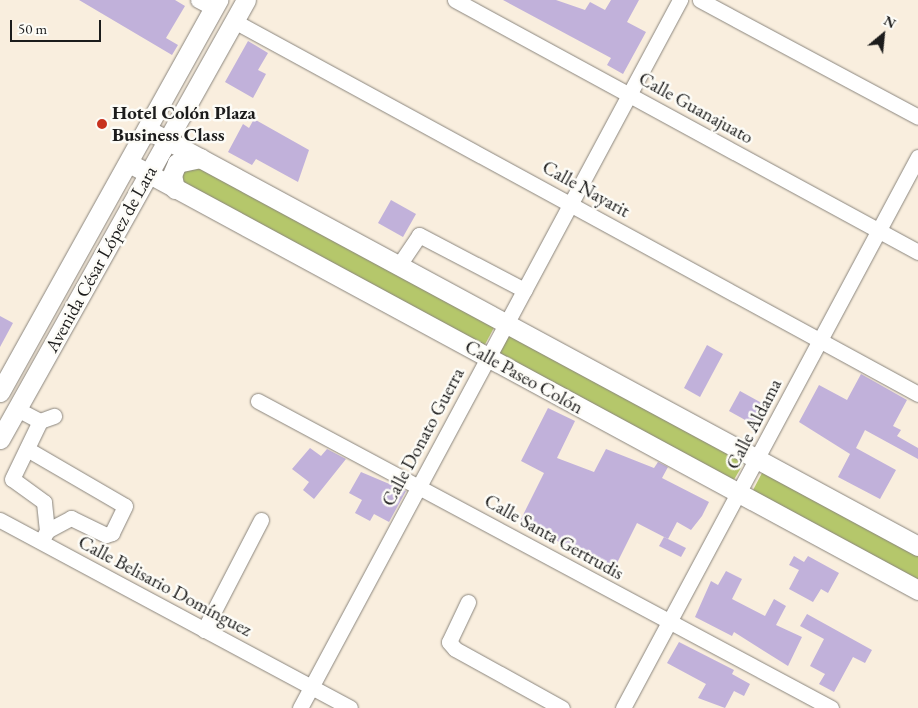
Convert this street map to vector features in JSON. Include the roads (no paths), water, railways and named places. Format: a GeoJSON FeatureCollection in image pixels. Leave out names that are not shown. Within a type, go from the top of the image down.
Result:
{"type":"FeatureCollection","features":[{"type":"Feature","properties":{"kind":"main road","name":"Avenida César López de Lara"},"geometry":{"type":"LineString","coordinates":[[0,439],[246,0]]}},
{"type":"Feature","properties":{"kind":"main road","name":"Avenida César López de Lara"},"geometry":{"type":"LineString","coordinates":[[0,392],[148,130],[210,3]]}},
{"type":"Feature","properties":{"kind":"main road","name":"Calle Paseo Colón"},"geometry":{"type":"LineString","coordinates":[[148,130],[399,266],[507,322],[758,462],[918,546]]}},
{"type":"Feature","properties":{"kind":"main road"},"geometry":{"type":"LineString","coordinates":[[175,188],[172,176],[177,162],[200,158]]}},
{"type":"Feature","properties":{"kind":"main road","name":"Calle Paseo Colón"},"geometry":{"type":"LineString","coordinates":[[129,163],[488,357],[739,496],[918,590]]}},
{"type":"Feature","properties":{"kind":"street","name":"Calle Guanajuato"},"geometry":{"type":"LineString","coordinates":[[455,0],[918,252]]}},
{"type":"Feature","properties":{"kind":"street","name":"Calle Donato Guerra"},"geometry":{"type":"LineString","coordinates":[[300,708],[569,203],[680,0]]}},
{"type":"Feature","properties":{"kind":"street"},"geometry":{"type":"LineString","coordinates":[[700,0],[918,117]]}},
{"type":"Feature","properties":{"kind":"street","name":"Calle Nayarit"},"geometry":{"type":"LineString","coordinates":[[234,21],[918,394]]}},
{"type":"Feature","properties":{"kind":"street","name":"Calle Aldama"},"geometry":{"type":"LineString","coordinates":[[623,708],[666,621],[758,462],[820,340],[918,157]]}},
{"type":"Feature","properties":{"kind":"street"},"geometry":{"type":"LineString","coordinates":[[399,266],[419,236],[524,290]]}},
{"type":"Feature","properties":{"kind":"street","name":"Calle Santa Gertrudis"},"geometry":{"type":"LineString","coordinates":[[258,401],[831,708]]}},
{"type":"Feature","properties":{"kind":"street"},"geometry":{"type":"LineString","coordinates":[[17,409],[47,419],[27,449],[12,479],[44,502],[71,518],[106,535],[112,533],[125,506],[27,449]]}},
{"type":"Feature","properties":{"kind":"street"},"geometry":{"type":"LineString","coordinates":[[44,502],[44,536]]}},
{"type":"Feature","properties":{"kind":"street"},"geometry":{"type":"LineString","coordinates":[[44,536],[71,518]]}},
{"type":"Feature","properties":{"kind":"street","name":"Calle Belisario Domínguez"},"geometry":{"type":"LineString","coordinates":[[0,520],[44,536],[204,630],[350,708]]}},
{"type":"Feature","properties":{"kind":"street"},"geometry":{"type":"LineString","coordinates":[[204,630],[261,520]]}},
{"type":"Feature","properties":{"kind":"street"},"geometry":{"type":"LineString","coordinates":[[468,602],[449,642],[455,649],[562,708]]}},
{"type":"Feature","properties":{"kind":"place","name":"Hotel Colón Plaza Business Class"},"geometry":{"type":"Point","coordinates":[102,124]}}]}
